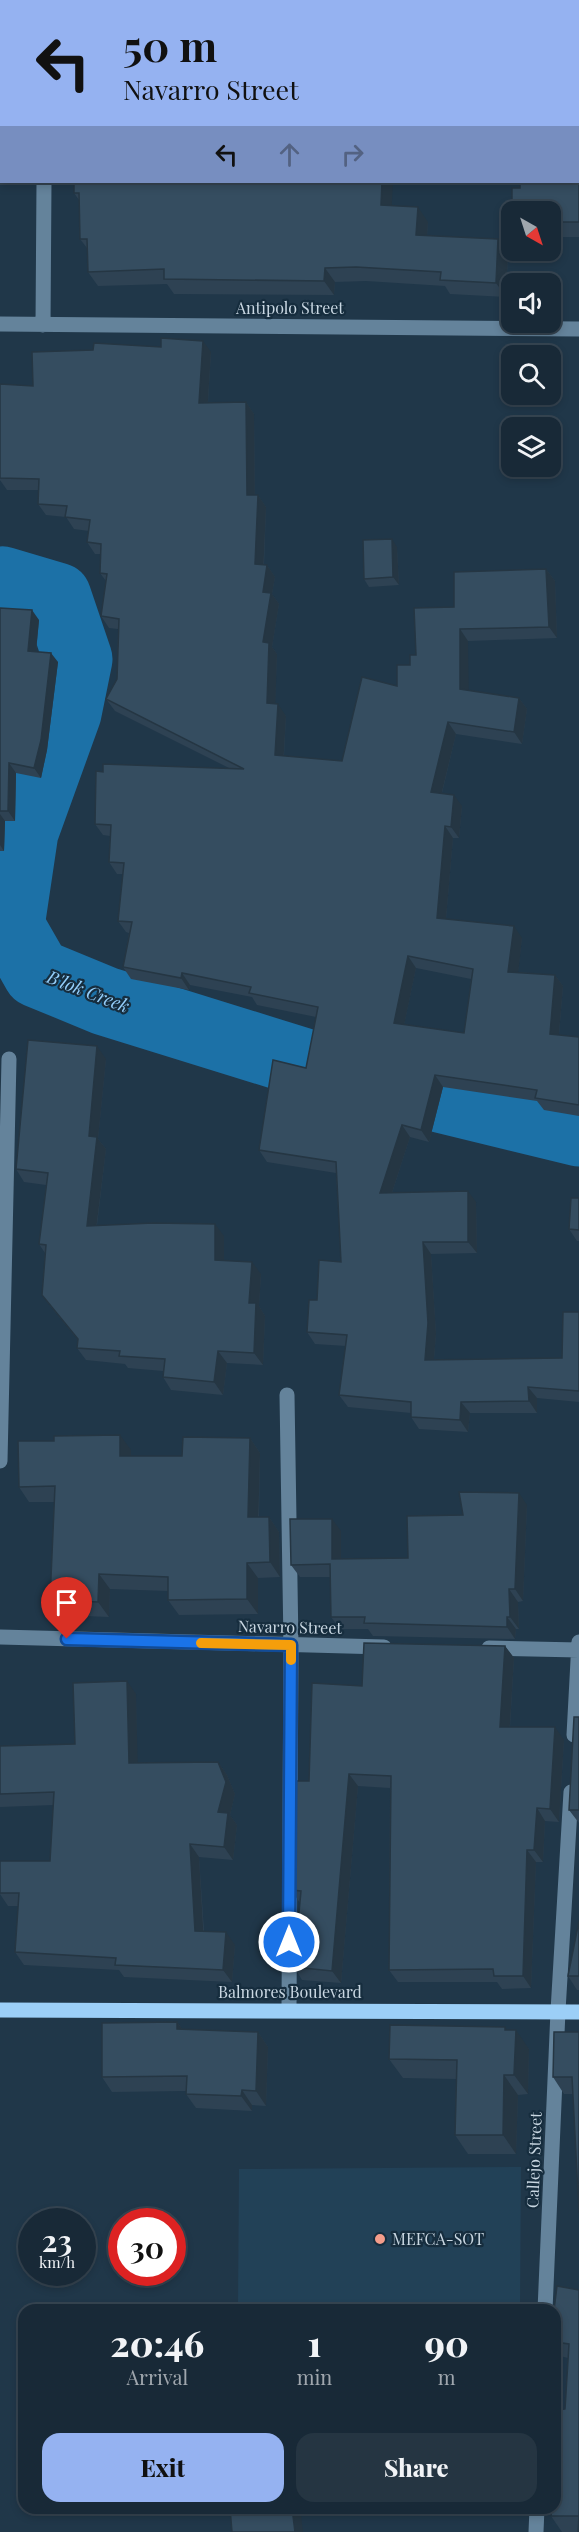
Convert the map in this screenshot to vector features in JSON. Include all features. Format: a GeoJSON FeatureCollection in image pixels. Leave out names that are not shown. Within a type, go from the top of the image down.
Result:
{"type":"FeatureCollection","features":[{"type":"Feature","properties":{"kind":"main road","name":"Balmores Boulevard"},"geometry":{"type":"LineString","coordinates":[[0,2010],[579,2012]]}},
{"type":"Feature","properties":{"kind":"street"},"geometry":{"type":"LineString","coordinates":[[43,325],[44,183]]}},
{"type":"Feature","properties":{"kind":"street","name":"Antipolo Street"},"geometry":{"type":"LineString","coordinates":[[0,324],[579,328]]}},
{"type":"Feature","properties":{"kind":"street"},"geometry":{"type":"LineString","coordinates":[[0,1461],[9,1059]]}},
{"type":"Feature","properties":{"kind":"street"},"geometry":{"type":"LineString","coordinates":[[287,1395],[291,1645],[289,2010]]}},
{"type":"Feature","properties":{"kind":"street","name":"Navarro Street"},"geometry":{"type":"LineString","coordinates":[[0,1637],[394,1647]]}},
{"type":"Feature","properties":{"kind":"street"},"geometry":{"type":"LineString","coordinates":[[573,1755],[579,1642]]}},
{"type":"Feature","properties":{"kind":"street"},"geometry":{"type":"LineString","coordinates":[[475,1648],[579,1650]]}},
{"type":"Feature","properties":{"kind":"street","name":"Callejo Street"},"geometry":{"type":"LineString","coordinates":[[545,2304],[571,1778]]}},
{"type":"Feature","properties":{"kind":"street"},"geometry":{"type":"LineString","coordinates":[[536,2532],[537,2514]]}},
{"type":"Feature","properties":{"kind":"shaded area","name":"MEFCA-SOT"},"geometry":{"type":"Polygon","coordinates":[[[521,2167],[520,2304],[238,2304],[239,2169],[521,2167]]]}},
{"type":"Feature","properties":{"kind":"building"},"geometry":{"type":"Polygon","coordinates":[[[74,183],[382,183],[381,205],[418,207],[416,235],[498,239],[496,283],[440,280],[441,272],[356,267],[325,268],[324,281],[164,279],[164,269],[88,272],[87,239],[80,239],[79,193],[74,193],[74,183]]]}},
{"type":"Feature","properties":{"kind":"building"},"geometry":{"type":"Polygon","coordinates":[[[520,183],[579,183],[579,222],[561,222],[561,201],[512,201],[512,188],[520,188],[520,183]]]}},
{"type":"Feature","properties":{"kind":"building"},"geometry":{"type":"Polygon","coordinates":[[[161,338],[203,341],[199,403],[246,402],[247,495],[258,495],[255,564],[267,565],[263,592],[271,593],[263,642],[269,643],[267,703],[278,704],[275,755],[342,761],[362,677],[397,686],[397,665],[410,665],[410,655],[416,655],[414,608],[454,607],[454,572],[546,569],[549,627],[460,629],[460,689],[519,698],[514,732],[448,722],[431,792],[454,795],[451,827],[445,826],[437,918],[514,926],[508,972],[555,975],[550,1034],[579,1037],[579,1105],[535,1098],[537,1090],[435,1075],[421,1130],[402,1125],[380,1193],[468,1191],[468,1242],[423,1242],[428,1323],[425,1360],[562,1358],[563,1312],[579,1312],[579,1391],[528,1387],[529,1401],[461,1402],[460,1420],[411,1417],[411,1402],[339,1395],[347,1335],[307,1332],[309,1300],[317,1300],[319,1260],[341,1262],[336,1162],[259,1150],[273,1060],[306,1068],[318,1007],[249,993],[251,987],[182,973],[181,978],[123,967],[132,922],[118,921],[124,863],[109,862],[111,825],[95,824],[96,771],[103,772],[103,764],[244,769],[106,699],[117,679],[119,619],[101,616],[107,574],[100,573],[101,544],[87,542],[90,520],[65,517],[67,506],[38,504],[39,479],[0,478],[0,384],[33,386],[32,352],[93,350],[94,343],[161,347],[161,338]],[[408,956],[394,1023],[464,1033],[473,969],[408,956]]]}},
{"type":"Feature","properties":{"kind":"building"},"geometry":{"type":"Polygon","coordinates":[[[392,539],[393,577],[364,579],[363,540],[392,539]]]}},
{"type":"Feature","properties":{"kind":"building"},"geometry":{"type":"Polygon","coordinates":[[[0,608],[32,610],[28,651],[51,653],[41,740],[34,768],[9,763],[8,811],[0,811],[0,608]]]}},
{"type":"Feature","properties":{"kind":"building"},"geometry":{"type":"Polygon","coordinates":[[[28,1040],[97,1046],[89,1136],[97,1137],[87,1226],[153,1223],[215,1224],[215,1260],[252,1262],[249,1303],[256,1303],[254,1353],[218,1351],[214,1382],[163,1377],[165,1359],[119,1356],[120,1351],[77,1348],[78,1339],[42,1295],[46,1245],[39,1244],[48,1173],[16,1169],[28,1040]]]}},
{"type":"Feature","properties":{"kind":"building"},"geometry":{"type":"Polygon","coordinates":[[[571,1198],[579,1198],[579,1230],[569,1229],[571,1198]]]}},
{"type":"Feature","properties":{"kind":"building"},"geometry":{"type":"Polygon","coordinates":[[[120,1435],[120,1456],[182,1456],[183,1437],[250,1438],[248,1517],[269,1517],[270,1562],[247,1563],[247,1599],[168,1600],[168,1577],[99,1574],[98,1602],[50,1600],[55,1486],[19,1487],[18,1441],[54,1441],[54,1436],[120,1435]]]}},
{"type":"Feature","properties":{"kind":"building"},"geometry":{"type":"Polygon","coordinates":[[[459,1492],[519,1493],[515,1589],[509,1589],[510,1617],[507,1617],[507,1627],[364,1623],[365,1617],[331,1617],[330,1564],[291,1565],[290,1519],[332,1519],[332,1559],[408,1558],[407,1516],[463,1515],[459,1492]]]}},
{"type":"Feature","properties":{"kind":"building"},"geometry":{"type":"Polygon","coordinates":[[[364,1643],[505,1646],[500,1727],[555,1727],[550,1809],[537,1808],[534,1850],[527,1850],[523,1976],[494,1976],[493,1969],[389,1970],[391,1776],[349,1774],[332,1971],[294,1967],[301,1891],[291,1890],[291,1781],[309,1781],[312,1683],[362,1686],[364,1643]]]}},
{"type":"Feature","properties":{"kind":"building"},"geometry":{"type":"Polygon","coordinates":[[[127,1681],[129,1763],[218,1762],[226,1782],[218,1812],[228,1813],[224,1847],[190,1844],[195,1931],[226,1932],[223,1970],[115,1965],[116,1958],[15,1952],[19,1893],[0,1893],[0,1861],[50,1861],[54,1792],[0,1794],[0,1746],[75,1744],[73,1683],[127,1681]]]}},
{"type":"Feature","properties":{"kind":"building"},"geometry":{"type":"Polygon","coordinates":[[[574,1717],[579,1717],[579,1810],[569,1810],[574,1717]]]}},
{"type":"Feature","properties":{"kind":"building"},"geometry":{"type":"Polygon","coordinates":[[[579,1921],[579,1976],[568,1976],[579,1921]]]}},
{"type":"Feature","properties":{"kind":"building"},"geometry":{"type":"Polygon","coordinates":[[[177,2022],[177,2029],[258,2032],[256,2091],[242,2090],[241,2096],[186,2094],[187,2076],[102,2077],[102,2023],[177,2022]]]}},
{"type":"Feature","properties":{"kind":"building"},"geometry":{"type":"Polygon","coordinates":[[[390,2025],[505,2027],[505,2030],[516,2030],[514,2075],[504,2075],[503,2135],[455,2135],[457,2060],[389,2059],[390,2025]]]}},
{"type":"Feature","properties":{"kind":"building"},"geometry":{"type":"Polygon","coordinates":[[[554,2032],[579,2032],[579,2213],[572,2077],[553,2077],[554,2032]]]}},
{"type":"Feature","properties":{"kind":"building"},"geometry":{"type":"Polygon","coordinates":[[[557,2286],[579,2290],[579,2516],[551,2516],[551,2514],[561,2514],[561,2410],[565,2409],[569,2344],[561,2343],[561,2304],[555,2304],[557,2286]]]}},
{"type":"Feature","properties":{"kind":"building"},"geometry":{"type":"Polygon","coordinates":[[[230,2514],[293,2514],[295,2532],[232,2532],[230,2514]]]}},
{"type":"Feature","properties":{"kind":"waterway","name":"B'lok Creek"},"geometry":{"type":"LineString","coordinates":[[0,583],[3,581],[57,597],[78,659],[67,713],[24,832],[10,926],[37,973],[105,1001],[337,1073],[579,1132]]}},
{"type":"Feature","properties":{"kind":"slow traffic"},"geometry":{"type":"LineString","coordinates":[[201,1643],[291,1645],[291,1660]]}},
{"type":"Feature","properties":{"kind":"place","name":"MEFCA-SOT"},"geometry":{"type":"Point","coordinates":[380,2239]}},
{"type":"Feature","properties":{"kind":"route"},"geometry":{"type":"LineString","coordinates":[[67,1639],[291,1645],[289,1942]]}}]}
